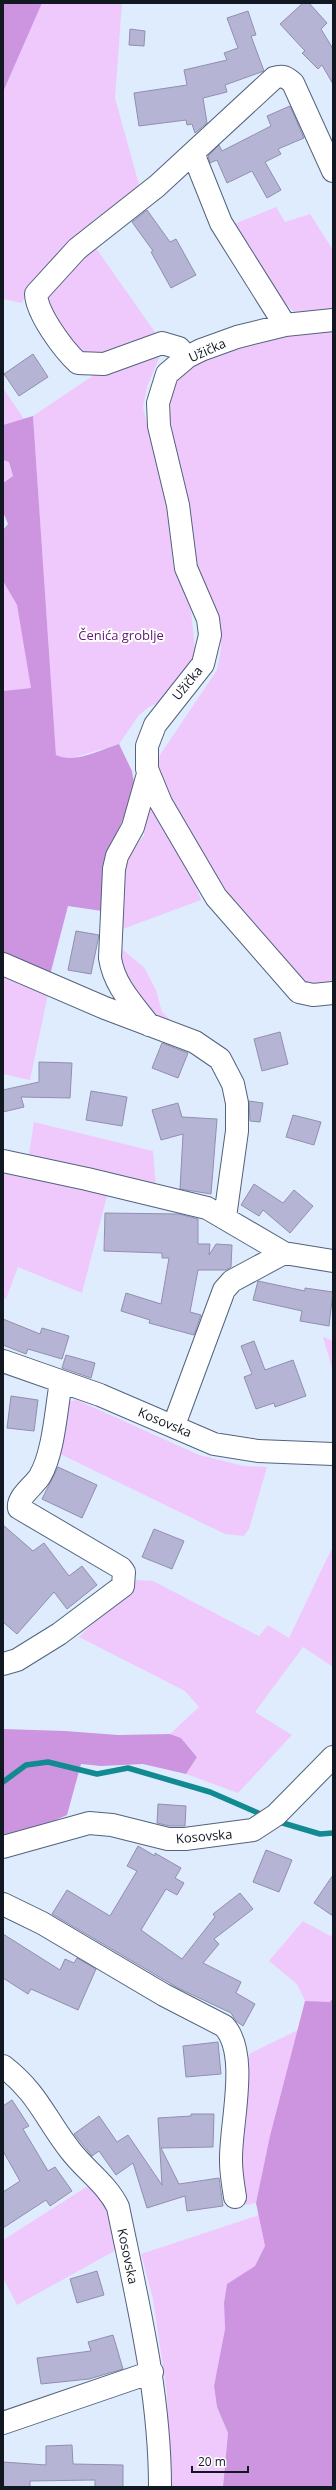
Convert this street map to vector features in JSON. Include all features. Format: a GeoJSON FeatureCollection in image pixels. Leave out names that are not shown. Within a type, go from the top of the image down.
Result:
{"type":"FeatureCollection","features":[{"type":"Feature","properties":{"kind":"street"},"geometry":{"type":"LineString","coordinates":[[187,357],[178,348],[162,343],[104,364],[78,363],[67,352],[39,308],[36,294],[77,250],[157,186],[274,78],[280,76],[286,77],[295,88],[333,172]]}},
{"type":"Feature","properties":{"kind":"street"},"geometry":{"type":"LineString","coordinates":[[193,153],[221,223],[285,325]]}},
{"type":"Feature","properties":{"kind":"street","name":"Užička"},"geometry":{"type":"LineString","coordinates":[[333,320],[285,325],[237,337],[201,350],[187,357],[167,374],[163,382],[158,403],[158,421],[178,505],[186,568],[208,619],[210,635],[203,664],[196,676],[170,705],[152,730],[146,754],[148,774],[161,803],[216,897],[299,992],[313,995],[333,993]]}},
{"type":"Feature","properties":{"kind":"street"},"geometry":{"type":"LineString","coordinates":[[148,774],[133,827],[115,863],[110,958],[112,970],[119,986],[149,1025]]}},
{"type":"Feature","properties":{"kind":"street"},"geometry":{"type":"LineString","coordinates":[[3,964],[105,1008],[195,1042],[220,1060],[233,1084],[237,1103],[237,1131],[225,1217]]}},
{"type":"Feature","properties":{"kind":"street"},"geometry":{"type":"LineString","coordinates":[[3,1161],[186,1202],[225,1217],[284,1252],[333,1261]]}},
{"type":"Feature","properties":{"kind":"street"},"geometry":{"type":"LineString","coordinates":[[174,1425],[217,1304],[224,1290],[232,1281],[284,1252]]}},
{"type":"Feature","properties":{"kind":"street","name":"Kosovska"},"geometry":{"type":"LineString","coordinates":[[3,1361],[174,1425],[214,1444],[234,1449],[333,1454]]}},
{"type":"Feature","properties":{"kind":"street"},"geometry":{"type":"LineString","coordinates":[[3,1664],[17,1660],[59,1634],[123,1586],[124,1572],[121,1568],[19,1508],[20,1501],[40,1475],[48,1454],[61,1382]]}},
{"type":"Feature","properties":{"kind":"street","name":"Kosovska"},"geometry":{"type":"LineString","coordinates":[[3,1847],[89,1823],[112,1825],[168,1839],[185,1839],[243,1832],[271,1819],[333,1757]]}},
{"type":"Feature","properties":{"kind":"street"},"geometry":{"type":"LineString","coordinates":[[3,1904],[42,1923],[164,1995],[224,2026],[229,2031],[235,2050],[237,2080],[231,2160],[235,2197]]}},
{"type":"Feature","properties":{"kind":"street","name":"Kosovska"},"geometry":{"type":"LineString","coordinates":[[3,2066],[37,2098],[70,2151],[106,2189],[118,2207],[152,2372],[157,2410],[160,2487]]}},
{"type":"Feature","properties":{"kind":"street"},"geometry":{"type":"LineString","coordinates":[[3,2423],[152,2372]]}},
{"type":"Feature","properties":{"kind":"green space"},"geometry":{"type":"Polygon","coordinates":[[[42,3],[122,3],[115,98],[140,188],[96,218],[25,296],[22,303],[3,299],[3,92],[42,3]]]}},
{"type":"Feature","properties":{"kind":"green space"},"geometry":{"type":"Polygon","coordinates":[[[276,207],[285,222],[310,214],[333,250],[333,312],[294,312],[277,294],[232,225],[276,207]]]}},
{"type":"Feature","properties":{"kind":"green space"},"geometry":{"type":"Polygon","coordinates":[[[93,244],[157,335],[106,355],[84,356],[46,306],[48,289],[93,244]]]}},
{"type":"Feature","properties":{"kind":"green space"},"geometry":{"type":"Polygon","coordinates":[[[333,328],[333,982],[304,985],[248,924],[195,842],[157,776],[160,755],[217,670],[221,649],[221,632],[207,589],[194,565],[185,493],[170,419],[171,391],[180,374],[195,362],[288,335],[333,328]]]}},
{"type":"Feature","properties":{"kind":"green space","name":"Čenića groblje"},"geometry":{"type":"Polygon","coordinates":[[[161,353],[147,387],[143,407],[165,499],[175,564],[191,611],[195,649],[193,662],[165,700],[149,707],[139,715],[119,744],[66,760],[56,755],[33,416],[100,371],[161,353]]]}},
{"type":"Feature","properties":{"kind":"green space"},"geometry":{"type":"Polygon","coordinates":[[[3,388],[24,419],[3,425],[3,388]]]}},
{"type":"Feature","properties":{"kind":"green space"},"geometry":{"type":"Polygon","coordinates":[[[3,460],[9,462],[13,476],[3,483],[3,460]]]}},
{"type":"Feature","properties":{"kind":"green space"},"geometry":{"type":"Polygon","coordinates":[[[3,581],[17,605],[32,688],[3,691],[3,581]]]}},
{"type":"Feature","properties":{"kind":"green space"},"geometry":{"type":"Polygon","coordinates":[[[149,803],[188,865],[201,900],[120,930],[126,860],[144,835],[149,803]]]}},
{"type":"Feature","properties":{"kind":"green space"},"geometry":{"type":"Polygon","coordinates":[[[119,947],[144,967],[156,990],[162,1012],[176,1025],[153,1018],[125,987],[119,947]]]}},
{"type":"Feature","properties":{"kind":"green space"},"geometry":{"type":"Polygon","coordinates":[[[3,973],[48,994],[30,1080],[3,1074],[3,973]]]}},
{"type":"Feature","properties":{"kind":"green space"},"geometry":{"type":"Polygon","coordinates":[[[34,1122],[153,1151],[156,1187],[28,1161],[34,1122]]]}},
{"type":"Feature","properties":{"kind":"green space"},"geometry":{"type":"Polygon","coordinates":[[[3,1169],[108,1192],[82,1293],[18,1267],[6,1299],[3,1297],[3,1169]]]}},
{"type":"Feature","properties":{"kind":"green space"},"geometry":{"type":"Polygon","coordinates":[[[323,1337],[333,1341],[333,1371],[323,1337]]]}},
{"type":"Feature","properties":{"kind":"green space"},"geometry":{"type":"Polygon","coordinates":[[[77,1400],[199,1455],[244,1466],[267,1467],[249,1529],[244,1536],[225,1534],[56,1452],[66,1402],[77,1400]]]}},
{"type":"Feature","properties":{"kind":"green space"},"geometry":{"type":"Polygon","coordinates":[[[331,1550],[333,1550],[333,1667],[303,1647],[255,1712],[292,1735],[238,1793],[186,1774],[197,1756],[181,1738],[170,1734],[199,1707],[185,1691],[79,1637],[109,1608],[133,1589],[136,1580],[153,1581],[259,1636],[268,1625],[289,1638],[331,1550]]]}},
{"type":"Feature","properties":{"kind":"green space"},"geometry":{"type":"Polygon","coordinates":[[[303,1921],[330,1936],[333,1933],[333,1998],[330,2003],[305,2001],[297,1984],[269,1961],[303,1921]]]}},
{"type":"Feature","properties":{"kind":"green space"},"geometry":{"type":"Polygon","coordinates":[[[298,2030],[256,2203],[246,2205],[240,2176],[240,2160],[249,2054],[298,2030]]]}},
{"type":"Feature","properties":{"kind":"green space"},"geometry":{"type":"Polygon","coordinates":[[[91,2184],[110,2206],[118,2249],[17,2305],[3,2278],[3,2240],[91,2184]]]}},
{"type":"Feature","properties":{"kind":"green space"},"geometry":{"type":"Polygon","coordinates":[[[259,2215],[265,2246],[255,2266],[227,2284],[224,2303],[225,2329],[214,2386],[217,2407],[228,2433],[223,2487],[169,2487],[167,2394],[153,2299],[141,2254],[259,2215]]]}},
{"type":"Feature","properties":{"kind":"shaded area"},"geometry":{"type":"Polygon","coordinates":[[[3,3],[42,3],[3,92],[3,3]]]}},
{"type":"Feature","properties":{"kind":"shaded area"},"geometry":{"type":"Polygon","coordinates":[[[33,416],[56,755],[71,758],[79,757],[119,744],[132,771],[135,788],[130,804],[106,856],[102,911],[68,906],[50,975],[3,953],[3,691],[31,688],[17,605],[3,581],[3,530],[8,524],[3,512],[3,483],[13,476],[9,462],[3,460],[3,425],[33,416]]]}},
{"type":"Feature","properties":{"kind":"shaded area"},"geometry":{"type":"Polygon","coordinates":[[[3,1729],[65,1731],[118,1735],[170,1734],[181,1738],[197,1757],[186,1774],[143,1764],[101,1766],[81,1764],[67,1815],[17,1837],[3,1838],[3,1729]]]}},
{"type":"Feature","properties":{"kind":"shaded area"},"geometry":{"type":"Polygon","coordinates":[[[333,1998],[333,2487],[223,2487],[228,2433],[217,2407],[214,2386],[225,2329],[224,2303],[227,2284],[255,2266],[265,2246],[256,2203],[270,2136],[305,2001],[330,2002],[333,1998]]]}},
{"type":"Feature","properties":{"kind":"building"},"geometry":{"type":"Polygon","coordinates":[[[303,3],[309,3],[327,23],[321,29],[333,49],[333,84],[322,65],[318,69],[302,53],[305,51],[280,24],[303,3]]]}},
{"type":"Feature","properties":{"kind":"building"},"geometry":{"type":"Polygon","coordinates":[[[248,11],[256,35],[251,36],[264,71],[225,85],[227,92],[203,98],[207,123],[195,133],[192,124],[187,125],[186,120],[139,126],[134,93],[187,85],[184,70],[227,60],[224,53],[238,48],[227,18],[248,11]]]}},
{"type":"Feature","properties":{"kind":"building"},"geometry":{"type":"Polygon","coordinates":[[[130,29],[145,31],[144,46],[129,45],[130,29]]]}},
{"type":"Feature","properties":{"kind":"building"},"geometry":{"type":"Polygon","coordinates":[[[290,106],[304,138],[278,149],[281,154],[265,162],[281,190],[267,198],[252,171],[227,183],[217,160],[210,163],[208,156],[219,145],[222,151],[271,126],[267,116],[290,106]]]}},
{"type":"Feature","properties":{"kind":"building"},"geometry":{"type":"Polygon","coordinates":[[[147,210],[170,242],[176,239],[196,275],[171,288],[151,252],[153,251],[132,222],[147,210]]]}},
{"type":"Feature","properties":{"kind":"building"},"geometry":{"type":"Polygon","coordinates":[[[33,354],[48,377],[19,396],[4,374],[33,354]]]}},
{"type":"Feature","properties":{"kind":"building"},"geometry":{"type":"Polygon","coordinates":[[[76,931],[99,935],[91,974],[68,970],[76,931]]]}},
{"type":"Feature","properties":{"kind":"building"},"geometry":{"type":"Polygon","coordinates":[[[280,1032],[288,1064],[262,1071],[254,1039],[280,1032]]]}},
{"type":"Feature","properties":{"kind":"building"},"geometry":{"type":"Polygon","coordinates":[[[162,1043],[188,1053],[178,1078],[152,1068],[162,1043]]]}},
{"type":"Feature","properties":{"kind":"building"},"geometry":{"type":"Polygon","coordinates":[[[39,1062],[72,1063],[70,1098],[21,1097],[24,1107],[3,1112],[3,1090],[39,1082],[39,1062]]]}},
{"type":"Feature","properties":{"kind":"building"},"geometry":{"type":"Polygon","coordinates":[[[91,1091],[127,1097],[122,1126],[86,1120],[91,1091]]]}},
{"type":"Feature","properties":{"kind":"building"},"geometry":{"type":"Polygon","coordinates":[[[249,1101],[263,1103],[260,1122],[250,1121],[249,1101]]]}},
{"type":"Feature","properties":{"kind":"building"},"geometry":{"type":"Polygon","coordinates":[[[178,1103],[182,1117],[217,1119],[211,1194],[180,1189],[183,1134],[161,1140],[152,1110],[178,1103]]]}},
{"type":"Feature","properties":{"kind":"building"},"geometry":{"type":"Polygon","coordinates":[[[293,1115],[321,1122],[314,1145],[286,1137],[293,1115]]]}},
{"type":"Feature","properties":{"kind":"building"},"geometry":{"type":"Polygon","coordinates":[[[254,1184],[283,1203],[294,1190],[313,1206],[290,1233],[263,1210],[259,1216],[241,1205],[254,1184]]]}},
{"type":"Feature","properties":{"kind":"building"},"geometry":{"type":"Polygon","coordinates":[[[105,1213],[179,1214],[198,1219],[198,1244],[210,1244],[209,1255],[216,1244],[232,1245],[231,1267],[226,1270],[198,1270],[190,1312],[201,1315],[194,1335],[149,1323],[150,1320],[121,1311],[126,1293],[161,1304],[169,1258],[162,1258],[162,1253],[104,1251],[105,1213]]]}},
{"type":"Feature","properties":{"kind":"building"},"geometry":{"type":"Polygon","coordinates":[[[258,1281],[305,1291],[305,1288],[333,1292],[329,1326],[300,1321],[302,1311],[253,1300],[258,1281]]]}},
{"type":"Feature","properties":{"kind":"building"},"geometry":{"type":"Polygon","coordinates":[[[3,1319],[40,1334],[42,1328],[69,1336],[62,1359],[28,1349],[26,1354],[3,1345],[3,1319]]]}},
{"type":"Feature","properties":{"kind":"building"},"geometry":{"type":"Polygon","coordinates":[[[254,1341],[265,1370],[293,1360],[306,1396],[275,1407],[274,1403],[256,1409],[244,1377],[252,1374],[241,1346],[254,1341]]]}},
{"type":"Feature","properties":{"kind":"building"},"geometry":{"type":"Polygon","coordinates":[[[66,1355],[95,1363],[91,1378],[62,1368],[66,1355]]]}},
{"type":"Feature","properties":{"kind":"building"},"geometry":{"type":"Polygon","coordinates":[[[11,1396],[38,1400],[34,1431],[7,1428],[11,1396]]]}},
{"type":"Feature","properties":{"kind":"building"},"geometry":{"type":"Polygon","coordinates":[[[58,1467],[97,1485],[82,1518],[42,1499],[58,1467]]]}},
{"type":"Feature","properties":{"kind":"building"},"geometry":{"type":"Polygon","coordinates":[[[3,1525],[33,1551],[44,1543],[69,1576],[82,1566],[97,1585],[67,1609],[54,1592],[17,1634],[3,1622],[3,1525]]]}},
{"type":"Feature","properties":{"kind":"building"},"geometry":{"type":"Polygon","coordinates":[[[154,1529],[184,1541],[172,1569],[142,1557],[154,1529]]]}},
{"type":"Feature","properties":{"kind":"building"},"geometry":{"type":"Polygon","coordinates":[[[158,1804],[186,1806],[185,1826],[170,1826],[157,1823],[158,1804]]]}},
{"type":"Feature","properties":{"kind":"building"},"geometry":{"type":"Polygon","coordinates":[[[138,1846],[155,1856],[155,1853],[181,1868],[175,1878],[184,1883],[177,1895],[166,1889],[141,1930],[182,1959],[215,1917],[213,1914],[240,1893],[253,1909],[214,1939],[219,1944],[203,1963],[241,1982],[236,1993],[255,2004],[243,2026],[236,2021],[231,2013],[178,1988],[52,1914],[67,1890],[110,1916],[137,1871],[127,1866],[138,1846]]]}},
{"type":"Feature","properties":{"kind":"building"},"geometry":{"type":"Polygon","coordinates":[[[266,1850],[292,1860],[279,1892],[253,1882],[266,1850]]]}},
{"type":"Feature","properties":{"kind":"building"},"geometry":{"type":"Polygon","coordinates":[[[333,1875],[333,1916],[314,1903],[333,1875]]]}},
{"type":"Feature","properties":{"kind":"building"},"geometry":{"type":"Polygon","coordinates":[[[3,1934],[60,1970],[65,1959],[74,1963],[77,1958],[96,1969],[78,2010],[31,1989],[28,1994],[3,1978],[3,1934]]]}},
{"type":"Feature","properties":{"kind":"building"},"geometry":{"type":"Polygon","coordinates":[[[218,2042],[221,2074],[186,2077],[183,2046],[218,2042]]]}},
{"type":"Feature","properties":{"kind":"building"},"geometry":{"type":"Polygon","coordinates":[[[12,2100],[29,2126],[23,2129],[48,2171],[55,2167],[72,2191],[50,2206],[46,2200],[3,2228],[3,2192],[20,2181],[3,2151],[3,2106],[12,2100]]]}},
{"type":"Feature","properties":{"kind":"building"},"geometry":{"type":"Polygon","coordinates":[[[191,2114],[214,2114],[213,2147],[161,2148],[179,2184],[219,2178],[223,2206],[187,2211],[185,2196],[147,2208],[133,2163],[116,2175],[99,2151],[92,2156],[74,2134],[99,2116],[117,2142],[128,2135],[162,2185],[158,2118],[191,2116],[191,2114]]]}},
{"type":"Feature","properties":{"kind":"building"},"geometry":{"type":"Polygon","coordinates":[[[97,2271],[104,2295],[77,2303],[70,2279],[97,2271]]]}},
{"type":"Feature","properties":{"kind":"building"},"geometry":{"type":"Polygon","coordinates":[[[113,2335],[123,2369],[89,2379],[41,2384],[37,2358],[91,2351],[88,2342],[113,2335]]]}},
{"type":"Feature","properties":{"kind":"building"},"geometry":{"type":"Polygon","coordinates":[[[72,2445],[73,2464],[123,2465],[123,2487],[95,2487],[95,2480],[30,2481],[30,2487],[3,2487],[3,2462],[46,2465],[46,2446],[72,2445]]]}},
{"type":"Feature","properties":{"kind":"waterway"},"geometry":{"type":"LineString","coordinates":[[3,1782],[26,1765],[48,1762],[97,1774],[128,1768],[210,1792],[265,1816]]}},
{"type":"Feature","properties":{"kind":"waterway"},"geometry":{"type":"LineString","coordinates":[[276,1821],[320,1834],[333,1833]]}}]}
